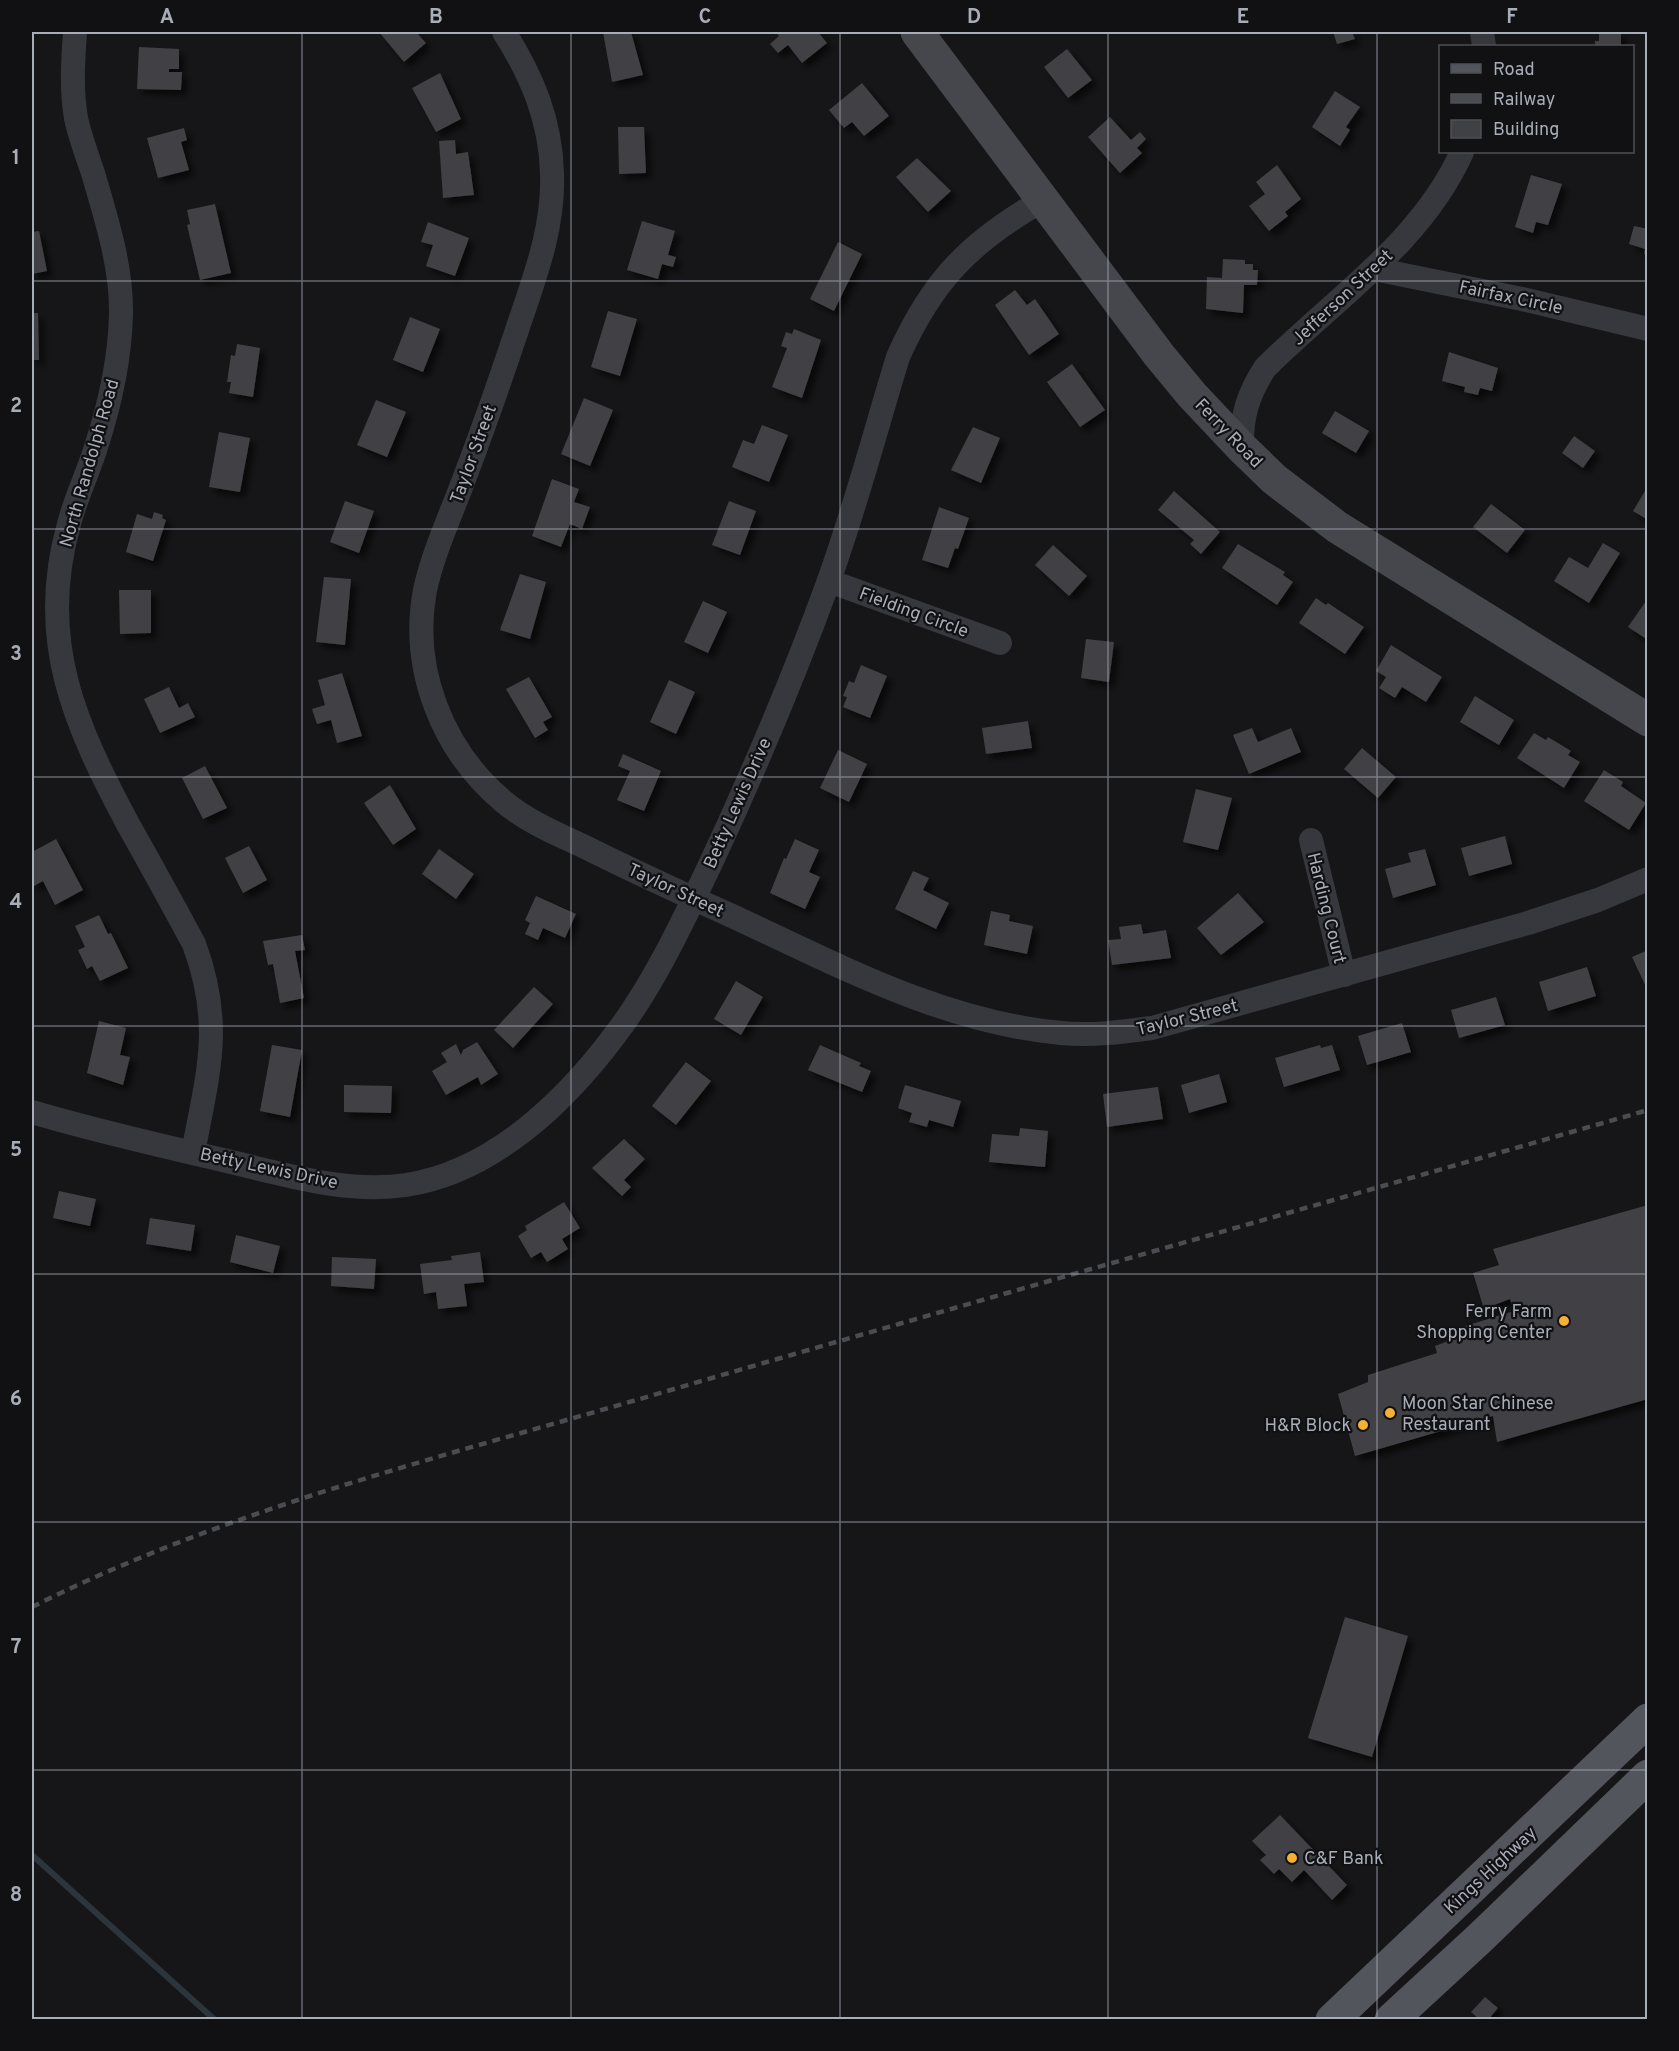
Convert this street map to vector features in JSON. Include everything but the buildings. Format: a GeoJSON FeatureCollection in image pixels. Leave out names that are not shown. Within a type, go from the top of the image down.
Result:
{"type":"FeatureCollection","features":[{"type":"Feature","properties":{"kind":"main road","name":"Ferry Road"},"geometry":{"type":"LineString","coordinates":[[917,32],[1159,355],[1192,395],[1274,479],[1337,527],[1647,720]]}},
{"type":"Feature","properties":{"kind":"main road","name":"Kings Highway"},"geometry":{"type":"LineString","coordinates":[[1332,2019],[1647,1720]]}},
{"type":"Feature","properties":{"kind":"main road"},"geometry":{"type":"LineString","coordinates":[[1391,2019],[1480,1938],[1647,1776]]}},
{"type":"Feature","properties":{"kind":"street","name":"North Randolph Road"},"geometry":{"type":"LineString","coordinates":[[75,32],[71,81],[76,119],[114,252],[121,312],[119,351],[112,392],[96,447],[69,523],[60,562],[57,601],[58,640],[64,678],[90,751],[194,944],[205,974],[212,1012],[212,1044],[193,1153]]}},
{"type":"Feature","properties":{"kind":"street","name":"Taylor Street"},"geometry":{"type":"LineString","coordinates":[[504,32],[540,96],[549,138],[552,175],[551,211],[543,254],[494,399],[431,569],[422,624],[427,681],[450,739],[473,771],[508,805],[534,822],[915,999],[976,1018],[1064,1033],[1112,1033],[1152,1028],[1528,923],[1598,900],[1647,879]]}},
{"type":"Feature","properties":{"kind":"street","name":"Jefferson Street"},"geometry":{"type":"LineString","coordinates":[[1242,448],[1245,408],[1253,387],[1266,368],[1374,269],[1436,198],[1461,153]]}},
{"type":"Feature","properties":{"kind":"street","name":"Betty Lewis Drive"},"geometry":{"type":"LineString","coordinates":[[32,1112],[307,1179],[355,1185],[407,1185],[443,1177],[466,1168],[494,1152],[525,1129],[590,1066],[644,994],[694,898],[780,706],[829,581],[898,357],[910,329],[930,295],[978,243],[1009,219],[1043,200]]}},
{"type":"Feature","properties":{"kind":"street","name":"Fairfax Circle"},"geometry":{"type":"LineString","coordinates":[[1374,269],[1522,298],[1647,329]]}},
{"type":"Feature","properties":{"kind":"street","name":"Fielding Circle"},"geometry":{"type":"LineString","coordinates":[[829,581],[1000,643]]}},
{"type":"Feature","properties":{"kind":"street","name":"Harding Court"},"geometry":{"type":"LineString","coordinates":[[1311,840],[1344,975]]}},
{"type":"Feature","properties":{"kind":"waterway"},"geometry":{"type":"LineString","coordinates":[[32,1855],[215,2020]]}},
{"type":"Feature","properties":{"kind":"railway"},"geometry":{"type":"LineString","coordinates":[[32,1607],[106,1572],[182,1541],[258,1513],[414,1464],[1648,1110]]}},
{"type":"Feature","properties":{"kind":"place","name":"Ferry Farm Shopping Center"},"geometry":{"type":"Point","coordinates":[1564,1321]}},
{"type":"Feature","properties":{"kind":"place","name":"Moon Star Chinese Restaurant"},"geometry":{"type":"Point","coordinates":[1390,1413]}},
{"type":"Feature","properties":{"kind":"place","name":"H&R Block"},"geometry":{"type":"Point","coordinates":[1363,1425]}},
{"type":"Feature","properties":{"kind":"place","name":"C&F Bank"},"geometry":{"type":"Point","coordinates":[1292,1858]}}]}
